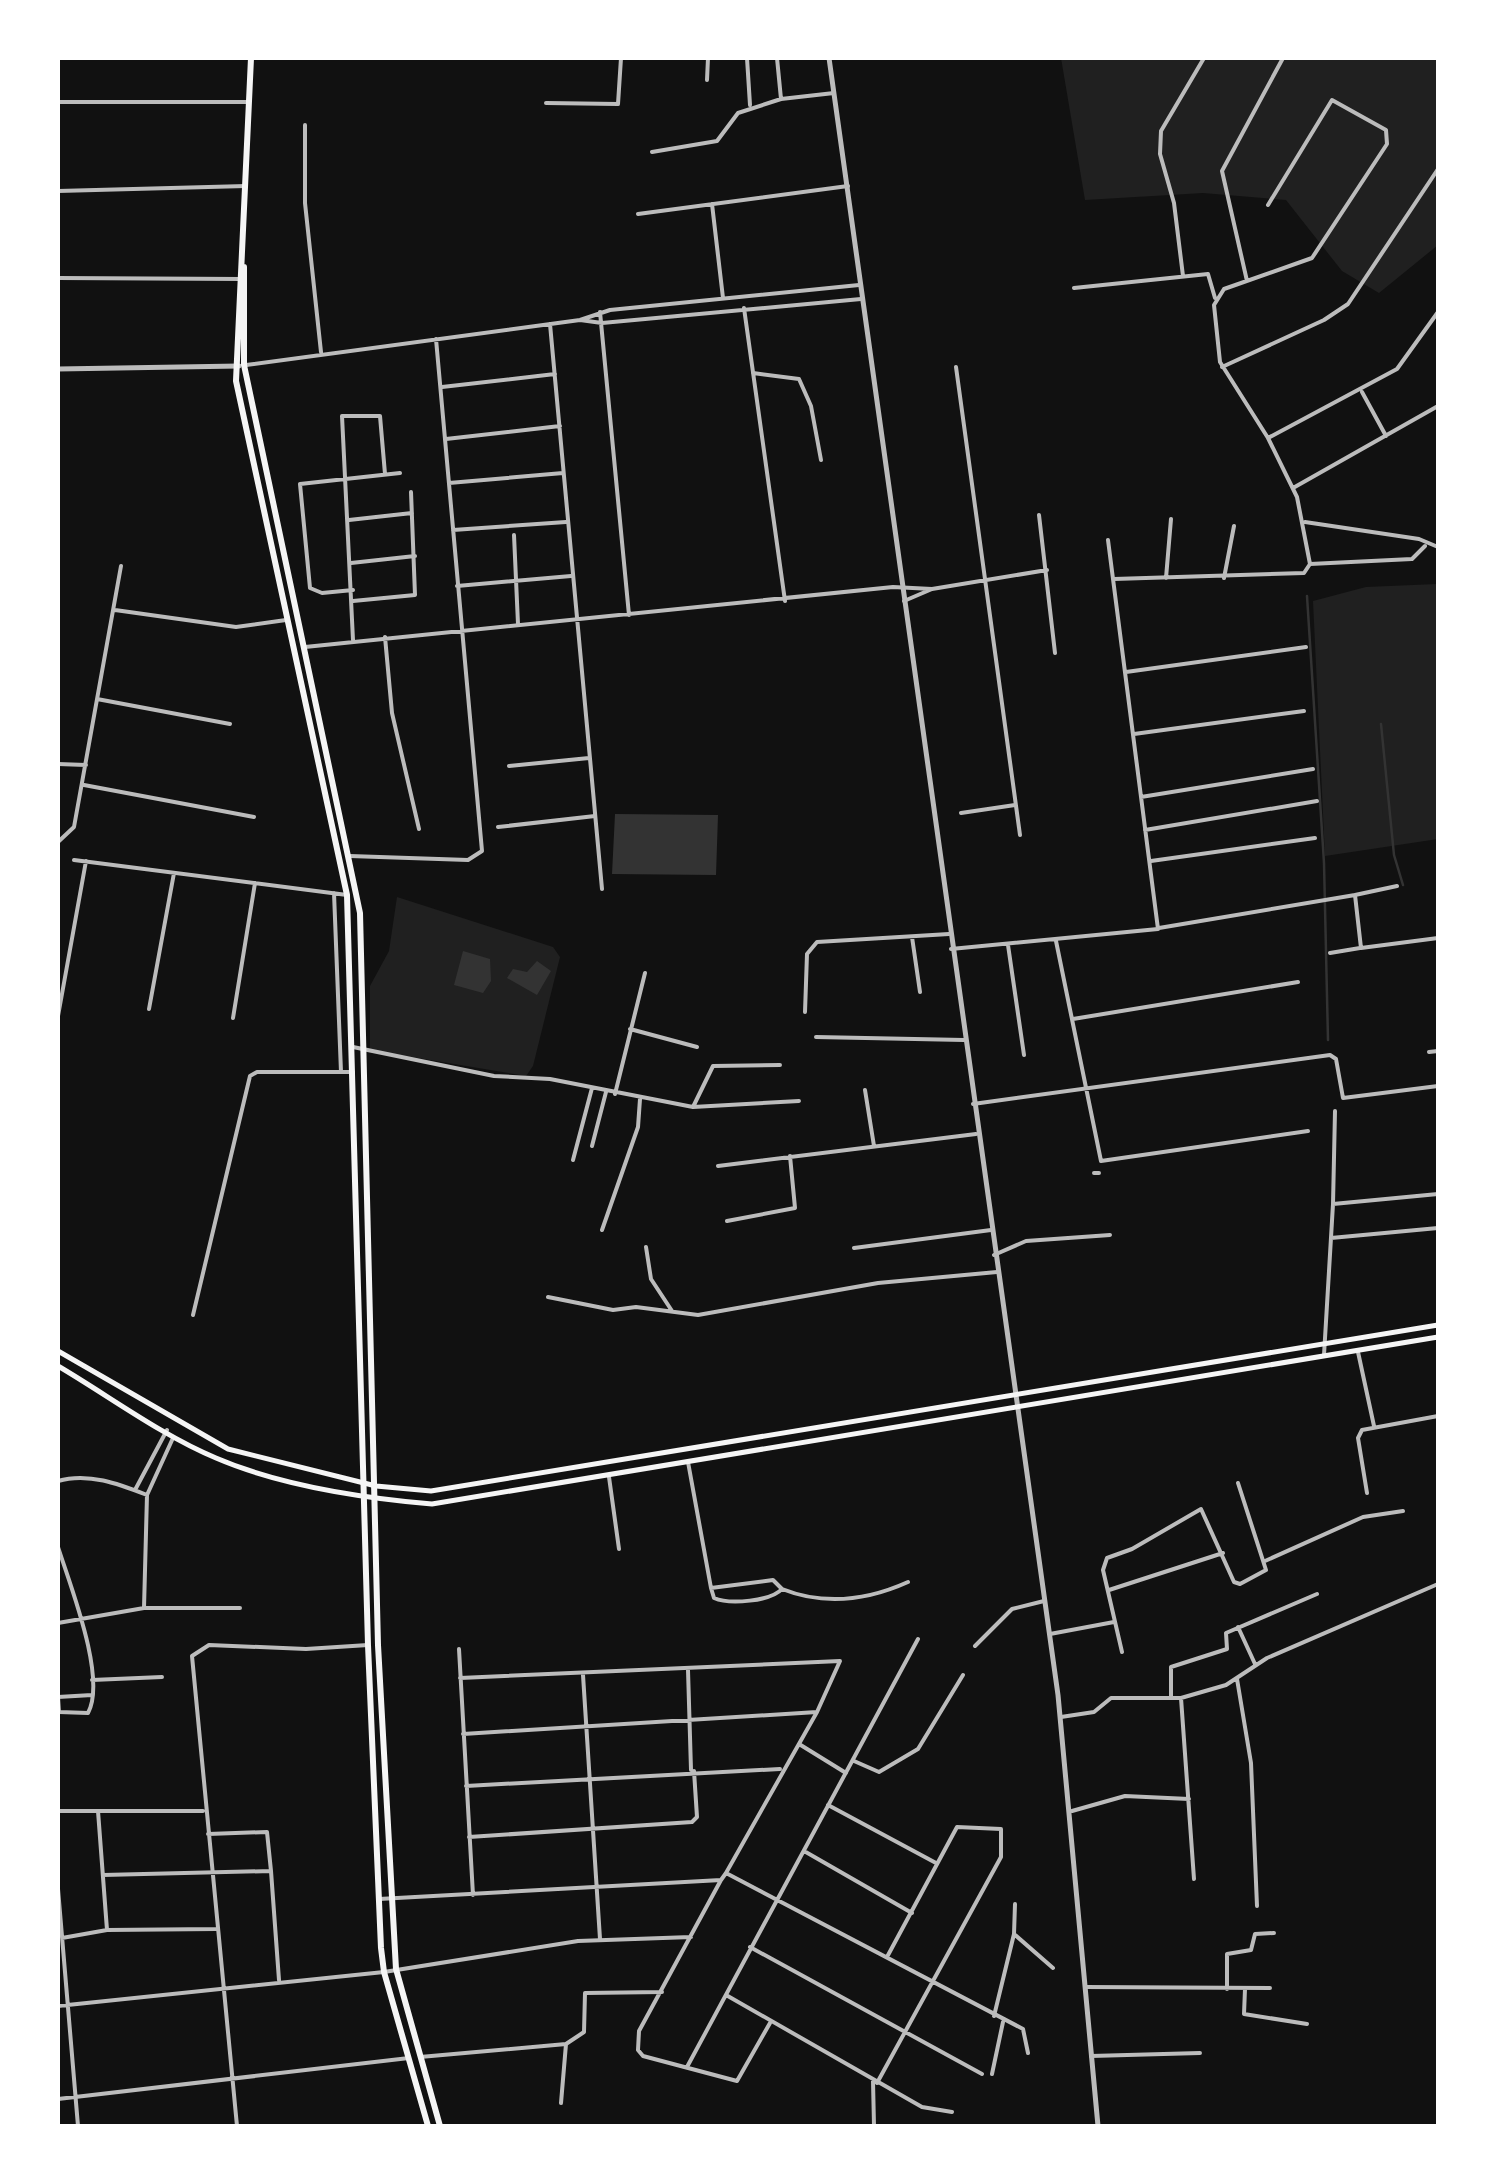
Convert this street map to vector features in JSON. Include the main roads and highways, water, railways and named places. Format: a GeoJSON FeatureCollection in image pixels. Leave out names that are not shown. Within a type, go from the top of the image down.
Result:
{"type":"FeatureCollection","features":[{"type":"Feature","properties":{"kind":"main road"},"geometry":{"type":"LineString","coordinates":[[251,58],[239,366],[286,620],[347,895],[370,1730],[379,1899],[384,1972],[428,2126]]}},
{"type":"Feature","properties":{"kind":"main road"},"geometry":{"type":"LineString","coordinates":[[239,366],[360,913],[382,1730],[391,1898],[396,1969],[440,2126]]}},
{"type":"Feature","properties":{"kind":"main road"},"geometry":{"type":"LineString","coordinates":[[314,749],[324,746]]}},
{"type":"Feature","properties":{"kind":"main road"},"geometry":{"type":"LineString","coordinates":[[354,1082],[365,1085]]}},
{"type":"Feature","properties":{"kind":"main road"},"geometry":{"type":"LineString","coordinates":[[58,1351],[214,1443],[245,1455],[376,1486],[450,1490],[1438,1325]]}},
{"type":"Feature","properties":{"kind":"main road"},"geometry":{"type":"LineString","coordinates":[[58,1366],[174,1435],[236,1466],[376,1498],[432,1504],[577,1483],[1438,1337]]}},
{"type":"Feature","properties":{"kind":"main road"},"geometry":{"type":"LineString","coordinates":[[67,1372],[74,1360]]}},
{"type":"Feature","properties":{"kind":"main road"},"geometry":{"type":"LineString","coordinates":[[783,1432],[785,1445]]}},
{"type":"Feature","properties":{"kind":"main road"},"geometry":{"type":"LineString","coordinates":[[208,1454],[214,1443]]}},
{"type":"Feature","properties":{"kind":"main road"},"geometry":{"type":"LineString","coordinates":[[575,1470],[577,1483]]}},
{"type":"Feature","properties":{"kind":"main road"},"geometry":{"type":"LineString","coordinates":[[370,1730],[382,1730]]}},
{"type":"Feature","properties":{"kind":"waterway"},"geometry":{"type":"LineString","coordinates":[[1307,596],[1324,863],[1328,1040]]}},
{"type":"Feature","properties":{"kind":"waterway"},"geometry":{"type":"LineString","coordinates":[[1381,724],[1394,855],[1403,885]]}}]}
